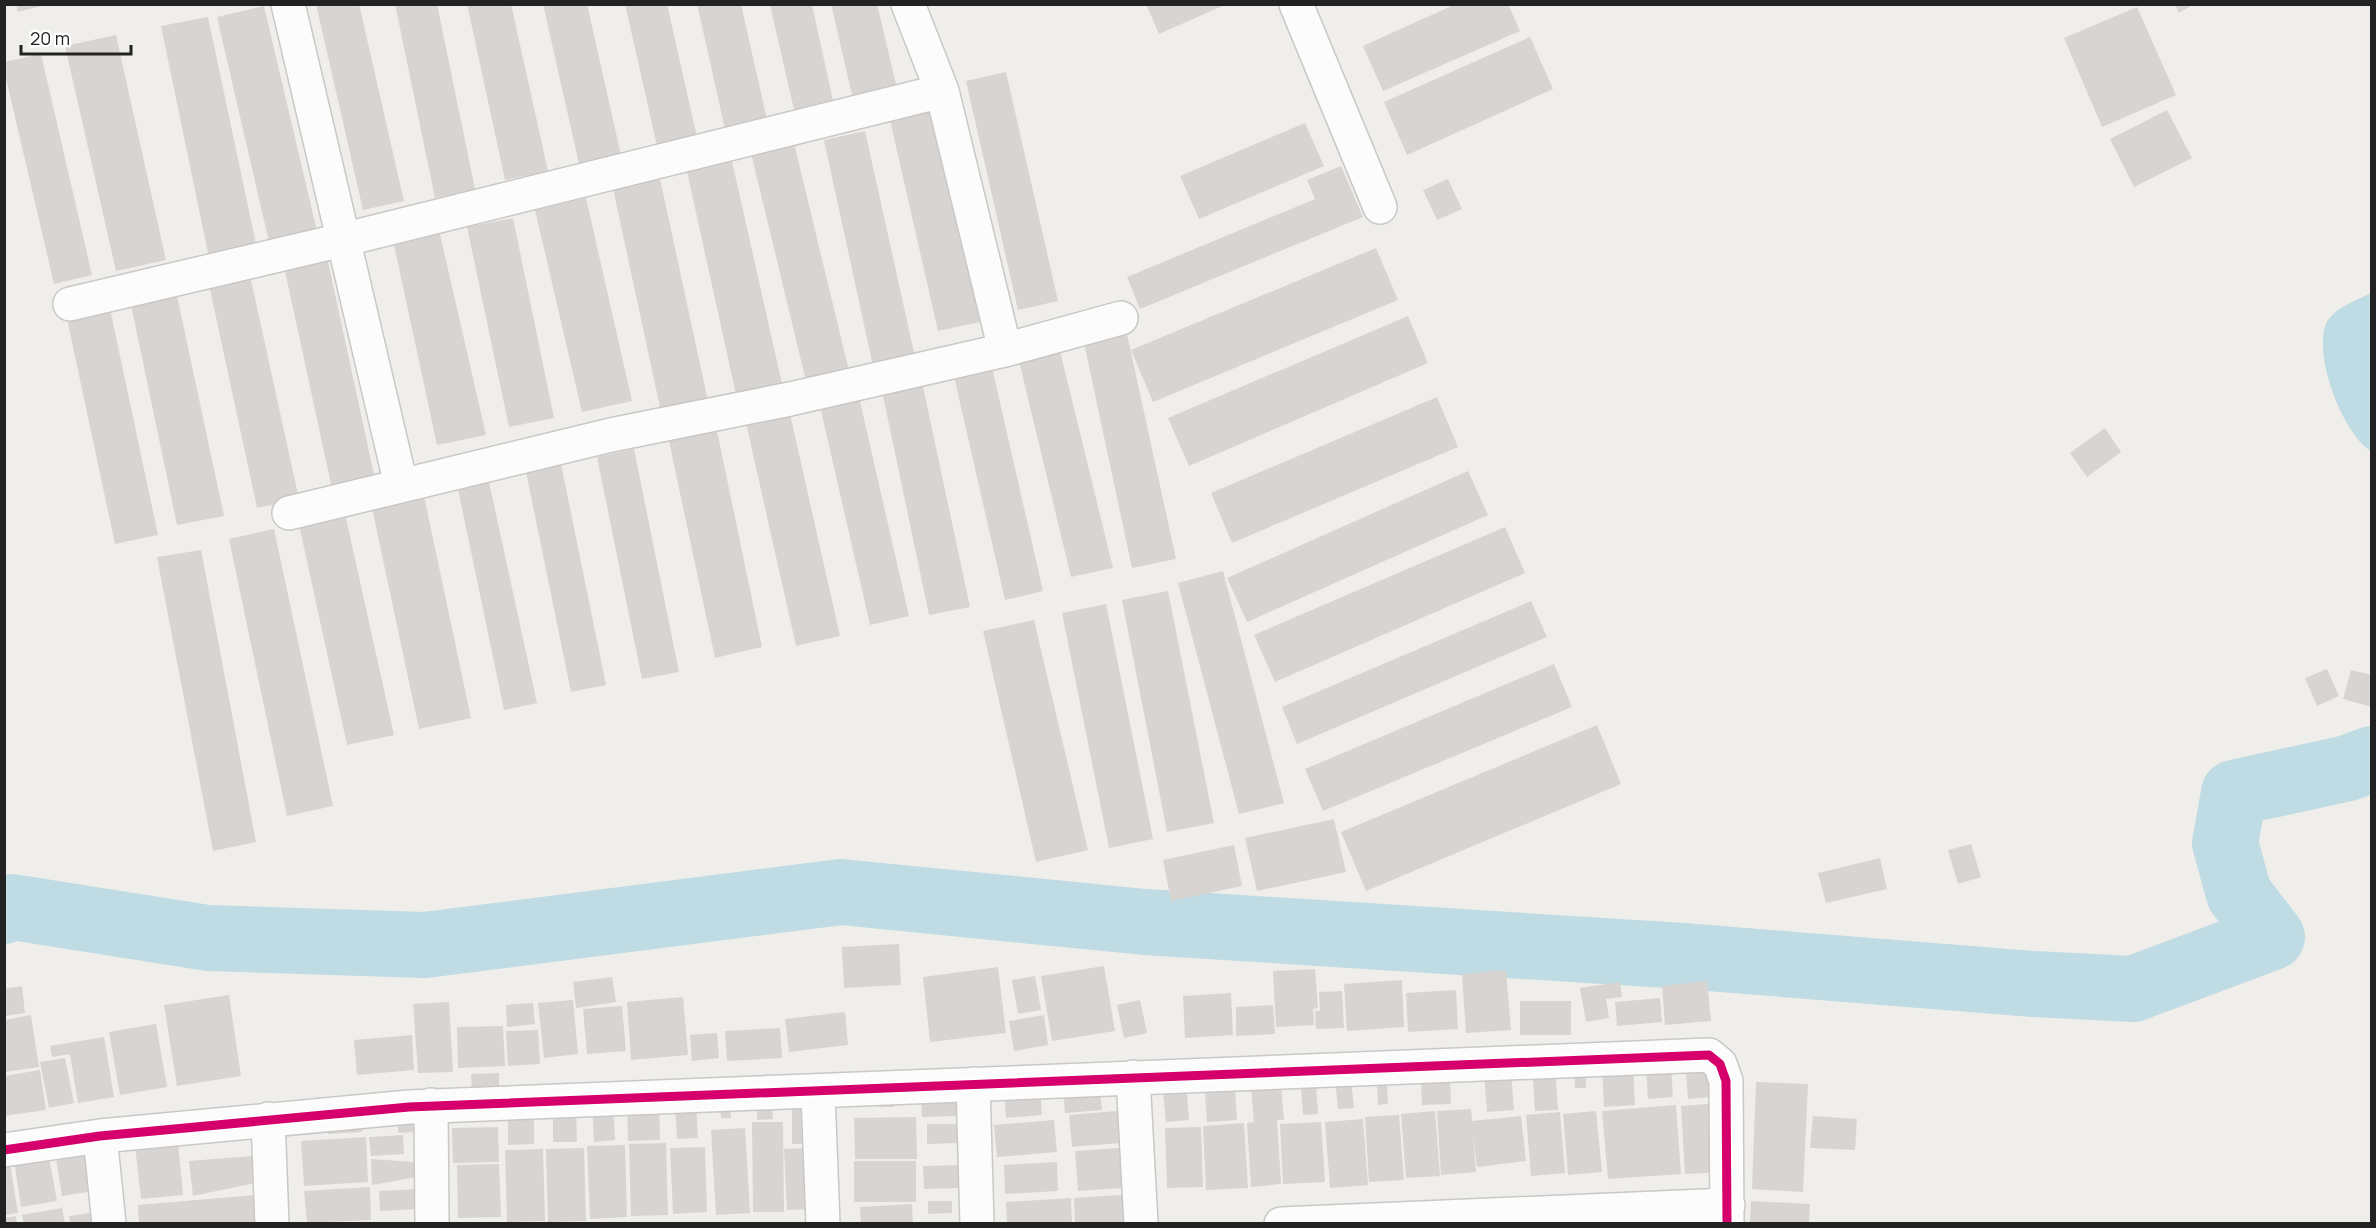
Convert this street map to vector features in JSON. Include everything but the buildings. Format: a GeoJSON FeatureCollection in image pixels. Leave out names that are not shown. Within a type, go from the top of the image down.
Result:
{"type":"FeatureCollection","features":[{"type":"Feature","properties":{"kind":"street"},"geometry":{"type":"LineString","coordinates":[[288,4],[401,485]]}},
{"type":"Feature","properties":{"kind":"street"},"geometry":{"type":"LineString","coordinates":[[908,4],[942,91],[1005,350]]}},
{"type":"Feature","properties":{"kind":"street"},"geometry":{"type":"LineString","coordinates":[[1296,4],[1380,207]]}},
{"type":"Feature","properties":{"kind":"street"},"geometry":{"type":"LineString","coordinates":[[70,304],[342,240],[942,91]]}},
{"type":"Feature","properties":{"kind":"street"},"geometry":{"type":"LineString","coordinates":[[289,513],[611,435],[790,399],[1005,350],[1121,318]]}},
{"type":"Feature","properties":{"kind":"street"},"geometry":{"type":"LineString","coordinates":[[4,1150],[100,1136],[431,1106],[818,1092],[1133,1077],[1709,1055],[1720,1064],[1726,1081],[1728,1214],[1281,1224]]}},
{"type":"Feature","properties":{"kind":"street"},"geometry":{"type":"LineString","coordinates":[[1133,1077],[1141,1224]]}},
{"type":"Feature","properties":{"kind":"street"},"geometry":{"type":"LineString","coordinates":[[973,1084],[977,1224]]}},
{"type":"Feature","properties":{"kind":"street"},"geometry":{"type":"LineString","coordinates":[[818,1092],[823,1224]]}},
{"type":"Feature","properties":{"kind":"street"},"geometry":{"type":"LineString","coordinates":[[431,1106],[432,1224]]}},
{"type":"Feature","properties":{"kind":"street"},"geometry":{"type":"LineString","coordinates":[[268,1119],[272,1224]]}},
{"type":"Feature","properties":{"kind":"street"},"geometry":{"type":"LineString","coordinates":[[100,1136],[109,1224]]}},
{"type":"Feature","properties":{"kind":"water"},"geometry":{"type":"Polygon","coordinates":[[[2371,293],[2371,451],[2360,442],[2341,412],[2327,374],[2323,338],[2329,318],[2371,293]]]}},
{"type":"Feature","properties":{"kind":"waterway"},"geometry":{"type":"LineString","coordinates":[[4,911],[12,907],[208,938],[425,945],[841,892],[1145,922],[1683,956],[2034,984],[2133,989],[2272,937],[2239,894],[2225,843],[2234,793],[2348,768],[2372,759]]}},
{"type":"Feature","properties":{"kind":"cycle path"},"geometry":{"type":"LineString","coordinates":[[4,1150],[100,1136],[409,1107],[1709,1055],[1720,1064],[1726,1081],[1727,1224]]}}]}
